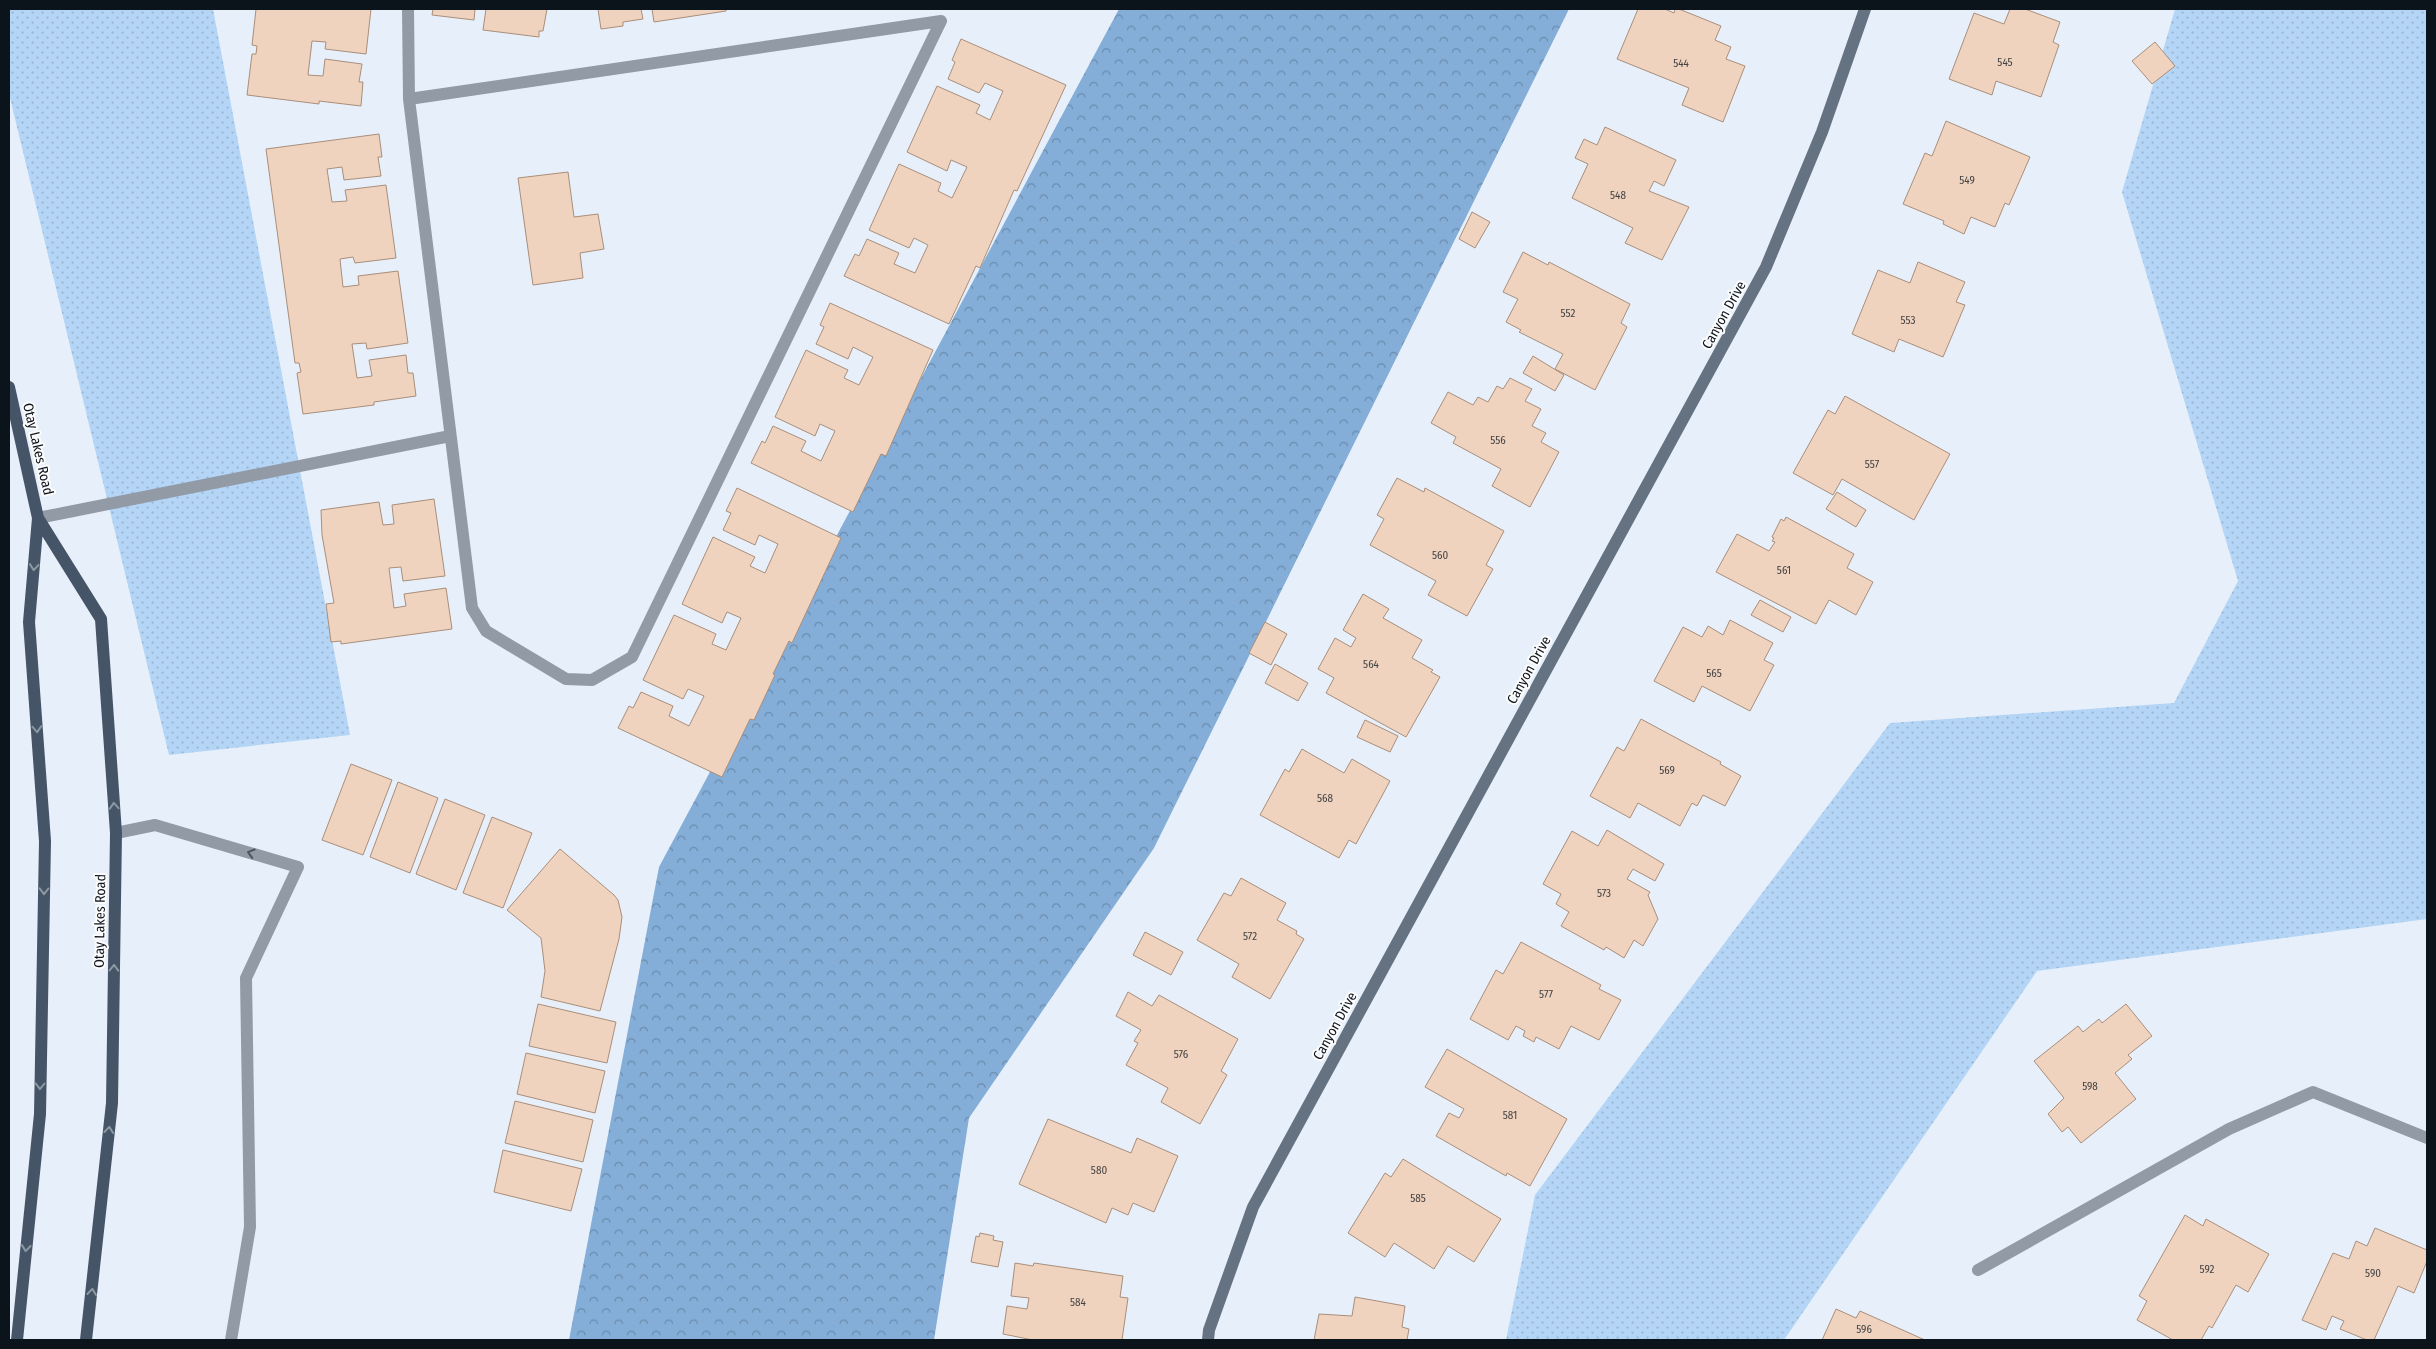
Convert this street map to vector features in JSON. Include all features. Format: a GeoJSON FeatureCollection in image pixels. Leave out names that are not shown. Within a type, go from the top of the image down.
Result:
{"type":"FeatureCollection","features":[{"type":"Feature","properties":{"kind":"main road","name":"Otay Lakes Road"},"geometry":{"type":"LineString","coordinates":[[9,387],[38,518],[29,622],[45,841],[40,1114],[17,1340]]}},
{"type":"Feature","properties":{"kind":"main road","name":"Otay Lakes Road"},"geometry":{"type":"LineString","coordinates":[[38,518],[101,619],[116,833],[112,1103],[86,1340]]}},
{"type":"Feature","properties":{"kind":"street"},"geometry":{"type":"LineString","coordinates":[[408,9],[409,99],[472,608],[486,632],[566,679],[592,680],[632,657],[941,21],[409,99]]}},
{"type":"Feature","properties":{"kind":"street","name":"Canyon Drive"},"geometry":{"type":"LineString","coordinates":[[1208,1340],[1209,1330],[1253,1207],[1762,275],[1822,132],[1865,9]]}},
{"type":"Feature","properties":{"kind":"street"},"geometry":{"type":"LineString","coordinates":[[38,518],[450,436]]}},
{"type":"Feature","properties":{"kind":"street"},"geometry":{"type":"LineString","coordinates":[[116,833],[155,825],[298,867],[246,978],[250,1227],[231,1340]]}},
{"type":"Feature","properties":{"kind":"street"},"geometry":{"type":"LineString","coordinates":[[1978,1270],[2229,1129],[2313,1092],[2427,1138]]}},
{"type":"Feature","properties":{"kind":"shaded area"},"geometry":{"type":"Polygon","coordinates":[[[9,9],[213,9],[350,735],[169,755],[9,94],[9,9]]]}},
{"type":"Feature","properties":{"kind":"shaded area"},"geometry":{"type":"Polygon","coordinates":[[[2175,9],[2427,9],[2427,919],[2037,971],[1784,1340],[1506,1340],[1535,1195],[1890,723],[2174,703],[2238,581],[2122,192],[2175,9]]]}},
{"type":"Feature","properties":{"kind":"green space"},"geometry":{"type":"Polygon","coordinates":[[[1119,9],[1569,9],[1154,848],[969,1118],[934,1340],[569,1340],[659,867],[1119,9]]]}},
{"type":"Feature","properties":{"kind":"building"},"geometry":{"type":"Polygon","coordinates":[[[256,9],[371,9],[366,54],[325,49],[326,42],[312,41],[308,75],[323,76],[325,59],[362,64],[359,82],[363,82],[361,106],[319,101],[319,104],[247,95],[252,54],[256,54],[257,46],[252,45],[256,9]]]}},
{"type":"Feature","properties":{"kind":"building"},"geometry":{"type":"Polygon","coordinates":[[[433,9],[475,9],[474,20],[432,15],[433,9]]]}},
{"type":"Feature","properties":{"kind":"building"},"geometry":{"type":"Polygon","coordinates":[[[486,9],[547,9],[543,31],[539,31],[539,37],[483,30],[486,9]]]}},
{"type":"Feature","properties":{"kind":"building"},"geometry":{"type":"Polygon","coordinates":[[[598,9],[641,9],[643,19],[623,22],[623,26],[601,29],[598,9]]]}},
{"type":"Feature","properties":{"kind":"building"},"geometry":{"type":"Polygon","coordinates":[[[652,9],[726,9],[726,11],[654,22],[652,9]]]}},
{"type":"Feature","properties":{"kind":"building"},"geometry":{"type":"Polygon","coordinates":[[[1638,9],[1665,9],[1674,13],[1675,9],[1679,9],[1721,26],[1715,40],[1731,47],[1726,59],[1745,66],[1723,122],[1682,105],[1689,88],[1617,59],[1638,9]]]}},
{"type":"Feature","properties":{"kind":"building"},"geometry":{"type":"Polygon","coordinates":[[[2010,9],[2025,9],[2060,22],[2053,42],[2059,45],[2041,97],[1996,81],[1992,95],[1949,79],[1974,13],[2004,24],[2010,9]]]}},
{"type":"Feature","properties":{"kind":"building"},"geometry":{"type":"Polygon","coordinates":[[[961,39],[1066,85],[1017,191],[1014,190],[980,268],[976,266],[949,324],[844,276],[855,254],[859,256],[867,239],[899,253],[894,264],[915,273],[928,245],[914,238],[909,248],[869,230],[899,164],[941,183],[938,191],[952,198],[967,167],[951,160],[947,171],[907,152],[937,86],[980,105],[976,113],[990,120],[1003,91],[985,83],[979,93],[948,79],[955,62],[952,60],[961,39]]]}},
{"type":"Feature","properties":{"kind":"building"},"geometry":{"type":"Polygon","coordinates":[[[2155,42],[2175,66],[2152,84],[2132,61],[2155,42]]]}},
{"type":"Feature","properties":{"kind":"building"},"geometry":{"type":"Polygon","coordinates":[[[1946,121],[2030,157],[2009,205],[2005,203],[1995,227],[1971,217],[1964,234],[1943,224],[1944,221],[1903,204],[1925,153],[1932,156],[1946,121]]]}},
{"type":"Feature","properties":{"kind":"building"},"geometry":{"type":"Polygon","coordinates":[[[1605,127],[1676,160],[1664,186],[1654,181],[1649,191],[1689,207],[1662,260],[1625,243],[1633,228],[1572,198],[1588,164],[1575,158],[1584,139],[1597,145],[1605,127]]]}},
{"type":"Feature","properties":{"kind":"building"},"geometry":{"type":"Polygon","coordinates":[[[379,134],[382,157],[378,157],[381,176],[344,180],[342,167],[327,169],[332,202],[347,201],[345,190],[386,185],[396,258],[355,263],[353,257],[340,259],[343,287],[359,285],[358,276],[398,271],[408,343],[367,349],[366,343],[352,344],[357,378],[372,376],[369,360],[406,355],[408,373],[413,373],[416,396],[374,402],[374,405],[303,414],[297,373],[301,372],[299,363],[295,363],[266,149],[379,134]]]}},
{"type":"Feature","properties":{"kind":"building"},"geometry":{"type":"Polygon","coordinates":[[[568,172],[574,217],[598,214],[604,249],[580,253],[583,278],[533,285],[518,178],[568,172]]]}},
{"type":"Feature","properties":{"kind":"building"},"geometry":{"type":"Polygon","coordinates":[[[1472,212],[1490,222],[1475,248],[1459,239],[1472,212]]]}},
{"type":"Feature","properties":{"kind":"building"},"geometry":{"type":"Polygon","coordinates":[[[1523,252],[1548,265],[1549,262],[1630,304],[1621,323],[1627,327],[1595,390],[1555,369],[1563,354],[1519,332],[1521,330],[1506,322],[1518,299],[1503,292],[1523,252]]]}},
{"type":"Feature","properties":{"kind":"building"},"geometry":{"type":"Polygon","coordinates":[[[1918,262],[1965,282],[1956,302],[1965,305],[1943,357],[1899,339],[1894,352],[1852,334],[1878,270],[1910,283],[1918,262]]]}},
{"type":"Feature","properties":{"kind":"building"},"geometry":{"type":"Polygon","coordinates":[[[830,303],[933,350],[886,456],[881,454],[853,512],[751,463],[762,441],[765,443],[773,426],[806,441],[801,451],[821,461],[835,431],[820,424],[815,436],[775,417],[806,350],[848,370],[844,378],[859,385],[873,357],[853,347],[848,359],[816,344],[824,327],[820,325],[830,303]]]}},
{"type":"Feature","properties":{"kind":"building"},"geometry":{"type":"Polygon","coordinates":[[[1533,356],[1564,375],[1555,391],[1523,373],[1533,356]]]}},
{"type":"Feature","properties":{"kind":"building"},"geometry":{"type":"Polygon","coordinates":[[[1510,378],[1532,389],[1525,401],[1541,409],[1532,426],[1546,433],[1541,442],[1559,452],[1530,507],[1492,486],[1501,469],[1453,443],[1456,437],[1431,423],[1448,392],[1473,405],[1478,397],[1488,402],[1497,386],[1503,389],[1510,378]]]}},
{"type":"Feature","properties":{"kind":"building"},"geometry":{"type":"Polygon","coordinates":[[[1845,396],[1950,454],[1914,520],[1842,479],[1833,495],[1793,473],[1828,410],[1835,414],[1845,396]]]}},
{"type":"Feature","properties":{"kind":"building"},"geometry":{"type":"Polygon","coordinates":[[[1397,478],[1424,492],[1425,488],[1504,531],[1486,565],[1493,569],[1467,616],[1428,595],[1436,581],[1370,545],[1384,519],[1377,515],[1397,478]]]}},
{"type":"Feature","properties":{"kind":"building"},"geometry":{"type":"Polygon","coordinates":[[[737,488],[841,538],[792,643],[789,641],[773,674],[775,675],[754,720],[750,719],[722,777],[618,728],[629,706],[633,708],[641,692],[673,706],[669,716],[689,726],[704,696],[688,689],[683,699],[643,680],[674,615],[716,634],[712,644],[726,650],[741,618],[727,612],[722,623],[682,604],[713,537],[755,557],[750,566],[765,573],[778,544],[759,535],[755,545],[723,530],[731,513],[726,511],[737,488]]]}},
{"type":"Feature","properties":{"kind":"building"},"geometry":{"type":"Polygon","coordinates":[[[1837,492],[1866,510],[1856,527],[1826,509],[1837,492]]]}},
{"type":"Feature","properties":{"kind":"building"},"geometry":{"type":"Polygon","coordinates":[[[434,499],[445,576],[403,581],[401,567],[389,568],[394,608],[406,606],[404,594],[446,588],[452,629],[341,644],[341,641],[331,642],[326,604],[334,603],[322,535],[321,510],[379,502],[383,525],[394,524],[392,505],[434,499]]]}},
{"type":"Feature","properties":{"kind":"building"},"geometry":{"type":"Polygon","coordinates":[[[1786,517],[1854,554],[1847,568],[1873,582],[1856,615],[1829,600],[1816,624],[1716,572],[1737,534],[1769,551],[1775,542],[1772,541],[1774,538],[1772,537],[1781,519],[1784,521],[1786,517]]]}},
{"type":"Feature","properties":{"kind":"building"},"geometry":{"type":"Polygon","coordinates":[[[1363,594],[1389,609],[1383,618],[1422,640],[1412,658],[1433,670],[1431,672],[1440,677],[1406,737],[1326,693],[1334,678],[1318,669],[1335,638],[1351,647],[1356,638],[1343,630],[1363,594]]]}},
{"type":"Feature","properties":{"kind":"building"},"geometry":{"type":"Polygon","coordinates":[[[1760,600],[1791,617],[1783,632],[1751,615],[1760,600]]]}},
{"type":"Feature","properties":{"kind":"building"},"geometry":{"type":"Polygon","coordinates":[[[1730,620],[1773,643],[1764,660],[1774,665],[1750,711],[1702,686],[1694,702],[1654,681],[1683,627],[1702,637],[1708,626],[1723,635],[1730,620]]]}},
{"type":"Feature","properties":{"kind":"building"},"geometry":{"type":"Polygon","coordinates":[[[1265,622],[1287,634],[1271,665],[1249,653],[1265,622]]]}},
{"type":"Feature","properties":{"kind":"building"},"geometry":{"type":"Polygon","coordinates":[[[1275,664],[1308,683],[1298,701],[1265,683],[1275,664]]]}},
{"type":"Feature","properties":{"kind":"building"},"geometry":{"type":"Polygon","coordinates":[[[1641,719],[1721,762],[1720,764],[1741,776],[1725,806],[1703,795],[1697,806],[1692,803],[1680,826],[1638,803],[1630,818],[1590,796],[1617,747],[1624,751],[1641,719]]]}},
{"type":"Feature","properties":{"kind":"building"},"geometry":{"type":"Polygon","coordinates":[[[1365,720],[1398,736],[1390,752],[1357,737],[1365,720]]]}},
{"type":"Feature","properties":{"kind":"building"},"geometry":{"type":"Polygon","coordinates":[[[1302,749],[1344,773],[1352,759],[1390,781],[1356,844],[1349,840],[1339,858],[1260,815],[1285,769],[1289,772],[1302,749]]]}},
{"type":"Feature","properties":{"kind":"building"},"geometry":{"type":"Polygon","coordinates":[[[351,764],[392,780],[363,855],[322,840],[351,764]]]}},
{"type":"Feature","properties":{"kind":"building"},"geometry":{"type":"Polygon","coordinates":[[[398,782],[438,798],[410,873],[370,857],[398,782]]]}},
{"type":"Feature","properties":{"kind":"building"},"geometry":{"type":"Polygon","coordinates":[[[445,799],[485,815],[456,890],[416,874],[445,799]]]}},
{"type":"Feature","properties":{"kind":"building"},"geometry":{"type":"Polygon","coordinates":[[[492,817],[532,833],[503,908],[463,893],[492,817]]]}},
{"type":"Feature","properties":{"kind":"building"},"geometry":{"type":"Polygon","coordinates":[[[1607,830],[1664,864],[1655,881],[1633,869],[1627,879],[1650,892],[1648,895],[1658,919],[1643,946],[1634,940],[1624,958],[1606,947],[1604,950],[1561,926],[1569,912],[1556,904],[1561,894],[1543,884],[1572,831],[1598,846],[1607,830]]]}},
{"type":"Feature","properties":{"kind":"building"},"geometry":{"type":"Polygon","coordinates":[[[560,849],[618,900],[622,917],[619,939],[600,1011],[541,997],[545,971],[541,938],[507,910],[560,849]]]}},
{"type":"Feature","properties":{"kind":"building"},"geometry":{"type":"Polygon","coordinates":[[[1241,878],[1286,903],[1277,920],[1297,931],[1296,934],[1304,939],[1270,999],[1232,977],[1239,964],[1197,940],[1224,893],[1231,896],[1241,878]]]}},
{"type":"Feature","properties":{"kind":"building"},"geometry":{"type":"Polygon","coordinates":[[[1145,932],[1183,952],[1171,975],[1133,955],[1145,932]]]}},
{"type":"Feature","properties":{"kind":"building"},"geometry":{"type":"Polygon","coordinates":[[[1521,942],[1601,985],[1599,989],[1621,1000],[1599,1040],[1571,1026],[1559,1049],[1536,1037],[1534,1042],[1523,1036],[1525,1031],[1516,1026],[1508,1040],[1470,1019],[1496,970],[1503,974],[1521,942]]]}},
{"type":"Feature","properties":{"kind":"building"},"geometry":{"type":"Polygon","coordinates":[[[1128,992],[1152,1006],[1159,995],[1238,1039],[1221,1071],[1227,1075],[1200,1124],[1161,1102],[1168,1088],[1126,1065],[1138,1043],[1134,1041],[1141,1030],[1116,1016],[1128,992]]]}},
{"type":"Feature","properties":{"kind":"building"},"geometry":{"type":"Polygon","coordinates":[[[538,1004],[616,1022],[607,1063],[529,1046],[538,1004]]]}},
{"type":"Feature","properties":{"kind":"building"},"geometry":{"type":"Polygon","coordinates":[[[2126,1004],[2152,1036],[2128,1055],[2132,1059],[2115,1073],[2136,1099],[2081,1143],[2068,1127],[2062,1132],[2048,1114],[2064,1098],[2034,1061],[2078,1026],[2083,1032],[2099,1019],[2102,1023],[2126,1004]]]}},
{"type":"Feature","properties":{"kind":"building"},"geometry":{"type":"Polygon","coordinates":[[[1447,1049],[1567,1119],[1530,1186],[1507,1173],[1506,1176],[1436,1136],[1449,1113],[1459,1118],[1464,1109],[1425,1087],[1447,1049]]]}},
{"type":"Feature","properties":{"kind":"building"},"geometry":{"type":"Polygon","coordinates":[[[526,1053],[605,1071],[595,1113],[517,1094],[526,1053]]]}},
{"type":"Feature","properties":{"kind":"building"},"geometry":{"type":"Polygon","coordinates":[[[515,1101],[593,1120],[583,1162],[505,1143],[515,1101]]]}},
{"type":"Feature","properties":{"kind":"building"},"geometry":{"type":"Polygon","coordinates":[[[1048,1119],[1131,1153],[1137,1138],[1178,1156],[1154,1212],[1133,1203],[1128,1215],[1112,1208],[1106,1223],[1019,1184],[1048,1119]]]}},
{"type":"Feature","properties":{"kind":"building"},"geometry":{"type":"Polygon","coordinates":[[[503,1150],[582,1169],[571,1211],[494,1192],[503,1150]]]}},
{"type":"Feature","properties":{"kind":"building"},"geometry":{"type":"Polygon","coordinates":[[[1403,1159],[1501,1219],[1474,1262],[1448,1246],[1434,1269],[1394,1243],[1385,1257],[1348,1233],[1385,1173],[1391,1177],[1403,1159]]]}},
{"type":"Feature","properties":{"kind":"building"},"geometry":{"type":"Polygon","coordinates":[[[2185,1215],[2203,1226],[2206,1219],[2269,1254],[2248,1292],[2236,1285],[2212,1328],[2209,1326],[2201,1340],[2173,1340],[2137,1320],[2147,1301],[2139,1296],[2185,1215]]]}},
{"type":"Feature","properties":{"kind":"building"},"geometry":{"type":"Polygon","coordinates":[[[2375,1228],[2427,1250],[2427,1261],[2414,1293],[2398,1286],[2374,1340],[2367,1340],[2340,1329],[2344,1321],[2332,1316],[2326,1330],[2302,1320],[2333,1253],[2349,1259],[2356,1241],[2367,1246],[2375,1228]]]}},
{"type":"Feature","properties":{"kind":"building"},"geometry":{"type":"Polygon","coordinates":[[[980,1233],[994,1236],[993,1240],[1003,1242],[998,1267],[971,1262],[976,1236],[979,1237],[980,1233]]]}},
{"type":"Feature","properties":{"kind":"building"},"geometry":{"type":"Polygon","coordinates":[[[1015,1263],[1033,1266],[1034,1263],[1123,1276],[1120,1297],[1128,1298],[1122,1340],[1033,1340],[1003,1334],[1007,1306],[1027,1309],[1029,1298],[1011,1296],[1015,1263]]]}},
{"type":"Feature","properties":{"kind":"building"},"geometry":{"type":"Polygon","coordinates":[[[1355,1297],[1405,1306],[1402,1327],[1409,1329],[1407,1340],[1314,1340],[1319,1314],[1352,1316],[1355,1297]]]}},
{"type":"Feature","properties":{"kind":"building"},"geometry":{"type":"Polygon","coordinates":[[[1836,1309],[1856,1318],[1860,1311],[1925,1340],[1822,1340],[1836,1309]]]}}]}
